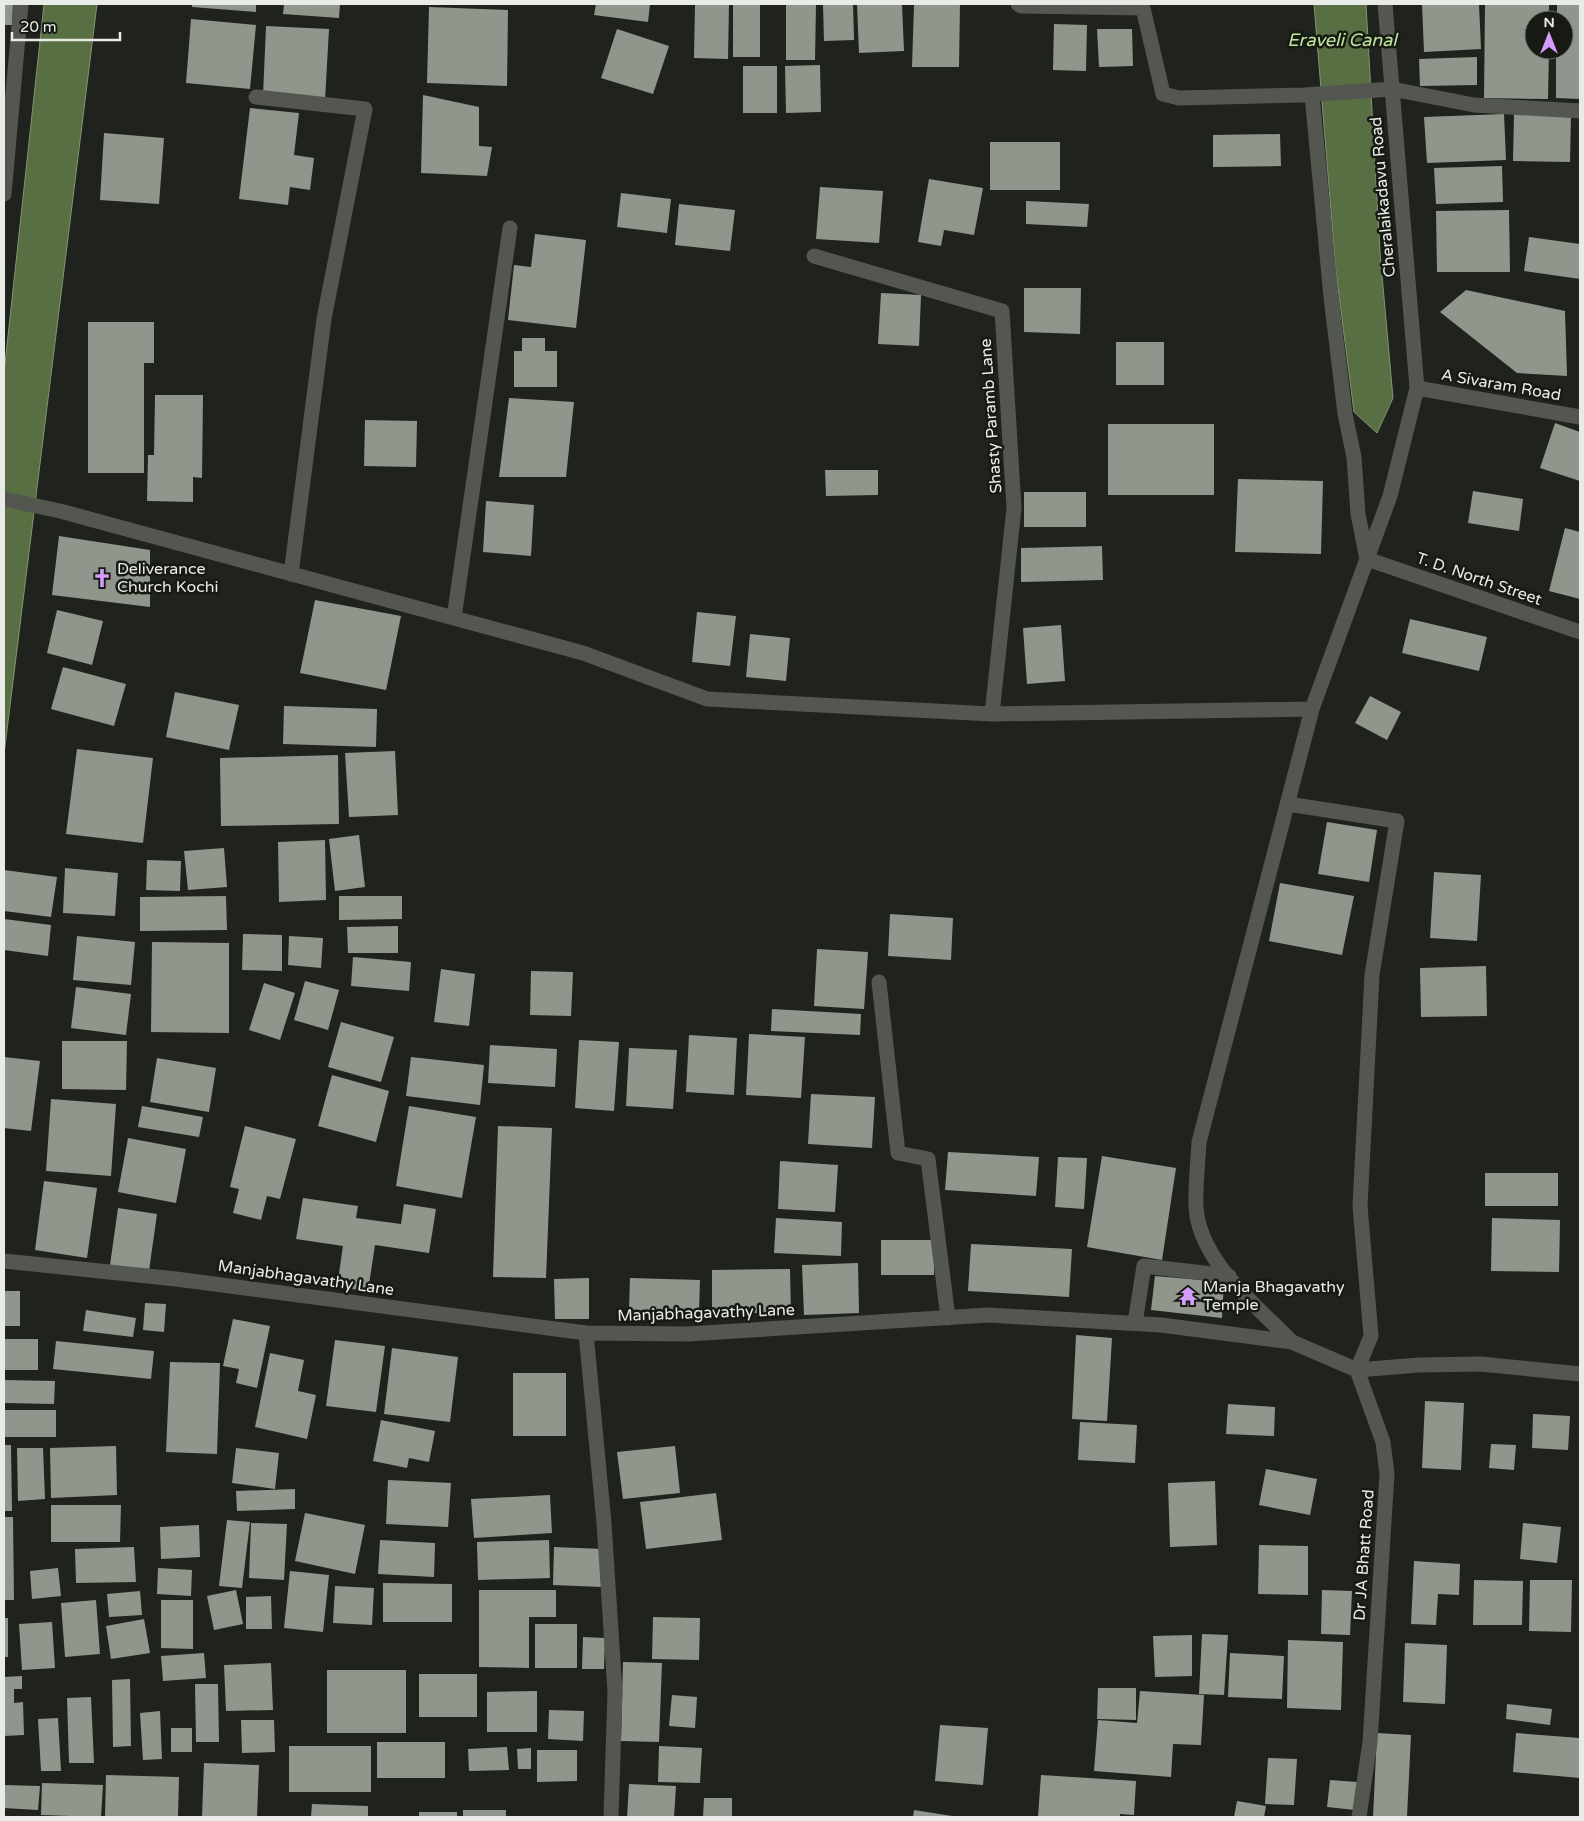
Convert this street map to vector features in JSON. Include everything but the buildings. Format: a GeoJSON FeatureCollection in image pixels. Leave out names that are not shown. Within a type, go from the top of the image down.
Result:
{"type":"FeatureCollection","features":[{"type":"Feature","properties":{"kind":"street"},"geometry":{"type":"LineString","coordinates":[[4,194],[22,4]]}},
{"type":"Feature","properties":{"kind":"street"},"geometry":{"type":"LineString","coordinates":[[1018,4],[1022,6],[1143,8],[1163,94],[1179,98],[1312,95],[1386,90],[1474,106],[1580,112]]}},
{"type":"Feature","properties":{"kind":"street","name":"Cheralaikadavu Road"},"geometry":{"type":"LineString","coordinates":[[1292,1342],[1229,1276],[1206,1246],[1196,1209],[1199,1142],[1312,709],[1390,496],[1417,388],[1386,90],[1385,4]]}},
{"type":"Feature","properties":{"kind":"street"},"geometry":{"type":"LineString","coordinates":[[1312,95],[1332,306],[1345,414],[1354,457],[1358,514],[1367,559]]}},
{"type":"Feature","properties":{"kind":"street"},"geometry":{"type":"LineString","coordinates":[[256,97],[365,109],[324,319],[291,574]]}},
{"type":"Feature","properties":{"kind":"street"},"geometry":{"type":"LineString","coordinates":[[454,618],[510,228]]}},
{"type":"Feature","properties":{"kind":"street","name":"Shasty Paramb Lane"},"geometry":{"type":"LineString","coordinates":[[814,256],[1002,311],[1014,508],[992,714]]}},
{"type":"Feature","properties":{"kind":"street","name":"A Sivaram Road"},"geometry":{"type":"LineString","coordinates":[[1417,388],[1580,417]]}},
{"type":"Feature","properties":{"kind":"street"},"geometry":{"type":"LineString","coordinates":[[4,499],[60,511],[583,653],[707,699],[992,714],[1312,709]]}},
{"type":"Feature","properties":{"kind":"street","name":"T. D. North Street"},"geometry":{"type":"LineString","coordinates":[[1367,559],[1580,632]]}},
{"type":"Feature","properties":{"kind":"street"},"geometry":{"type":"LineString","coordinates":[[1288,804],[1397,821],[1372,975],[1360,1206],[1371,1336],[1357,1370]]}},
{"type":"Feature","properties":{"kind":"street"},"geometry":{"type":"LineString","coordinates":[[879,982],[898,1153],[928,1160],[948,1318]]}},
{"type":"Feature","properties":{"kind":"street","name":"Manjabhagavathy Lane"},"geometry":{"type":"LineString","coordinates":[[4,1261],[176,1279],[586,1333],[688,1334],[988,1315],[1135,1323],[1292,1342]]}},
{"type":"Feature","properties":{"kind":"street"},"geometry":{"type":"LineString","coordinates":[[1135,1323],[1144,1266],[1229,1276]]}},
{"type":"Feature","properties":{"kind":"street"},"geometry":{"type":"LineString","coordinates":[[586,1333],[604,1523],[615,1692],[611,1817]]}},
{"type":"Feature","properties":{"kind":"street"},"geometry":{"type":"LineString","coordinates":[[1292,1342],[1357,1370],[1419,1365],[1482,1364],[1580,1374]]}},
{"type":"Feature","properties":{"kind":"street","name":"Dr JA Bhatt Road"},"geometry":{"type":"LineString","coordinates":[[1357,1370],[1383,1442],[1387,1474],[1370,1742],[1359,1817]]}},
{"type":"Feature","properties":{"kind":"water"},"geometry":{"type":"Polygon","coordinates":[[[44,4],[97,4],[4,754],[4,373],[44,4]]]}},
{"type":"Feature","properties":{"kind":"water","name":"Eraveli Canal"},"geometry":{"type":"Polygon","coordinates":[[[1314,4],[1366,4],[1380,253],[1393,398],[1377,433],[1354,412],[1336,272],[1314,4]]]}},
{"type":"Feature","properties":{"kind":"place","name":"Deliverance Church Kochi"},"geometry":{"type":"Point","coordinates":[102,578]}},
{"type":"Feature","properties":{"kind":"place","name":"Manja Bhagavathy Temple"},"geometry":{"type":"Point","coordinates":[1188,1296]}}]}
